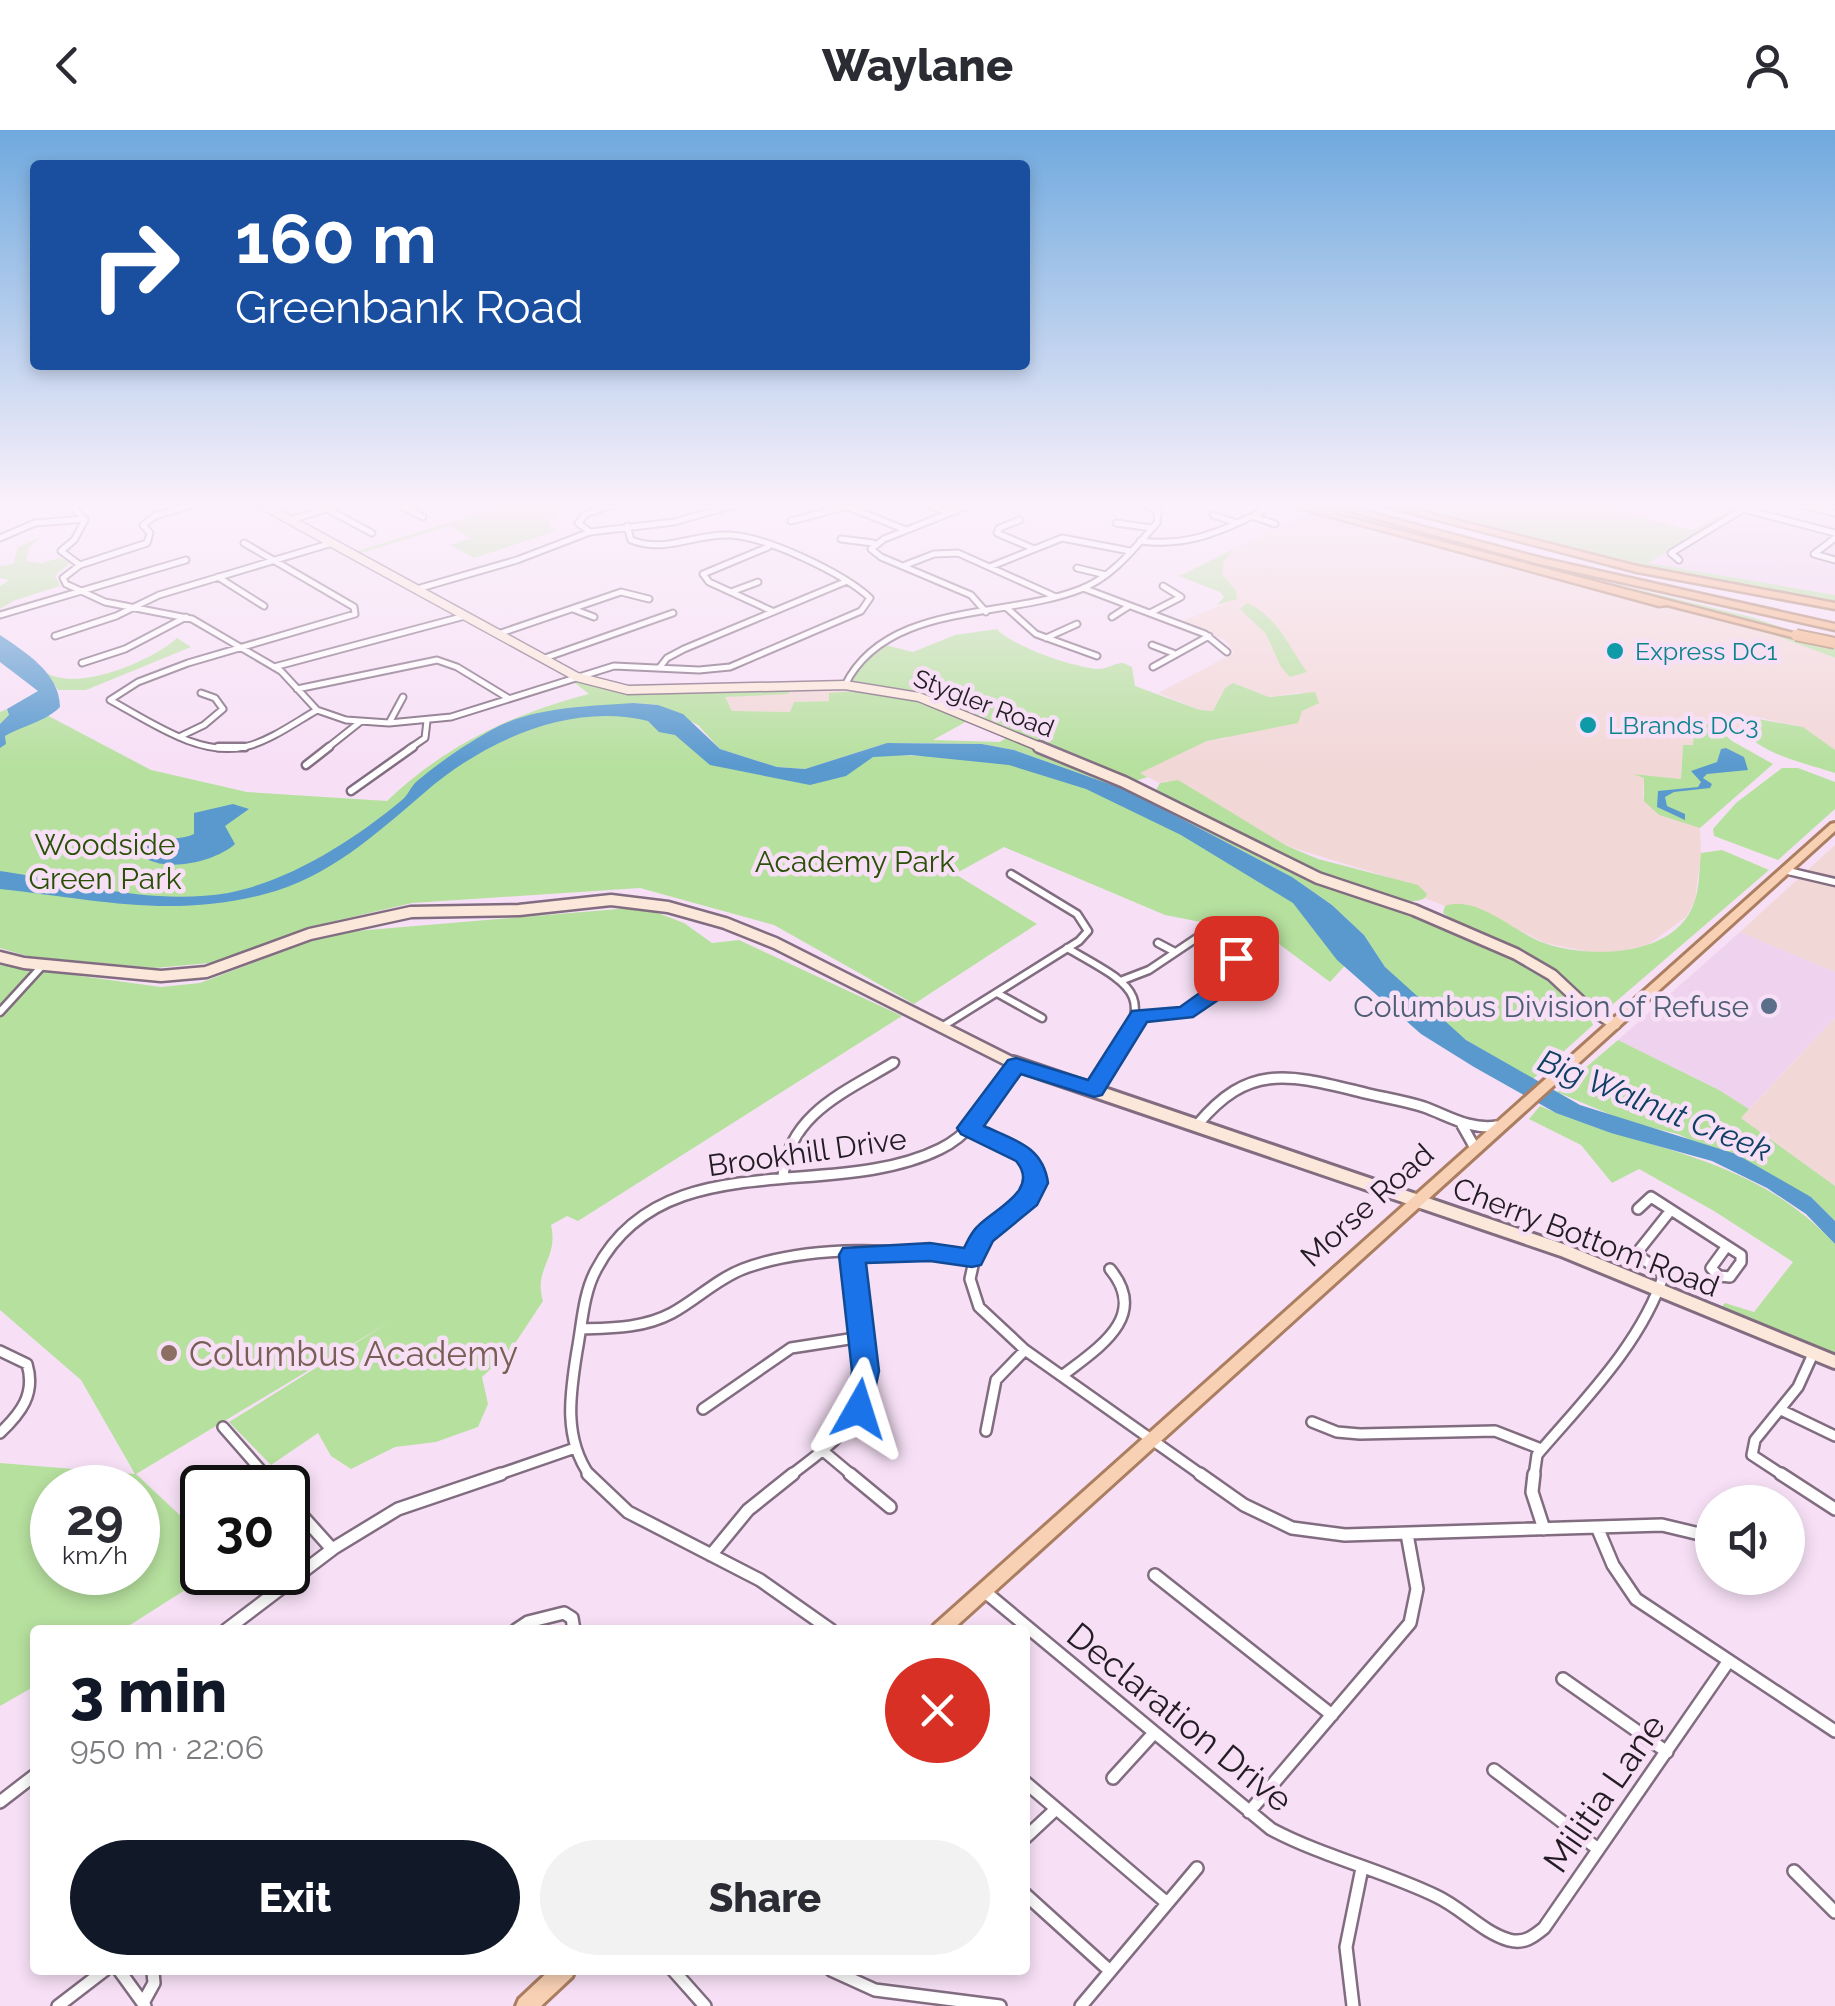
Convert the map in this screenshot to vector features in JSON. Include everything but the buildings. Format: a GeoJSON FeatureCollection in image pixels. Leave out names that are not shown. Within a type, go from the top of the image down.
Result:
{"type":"FeatureCollection","features":[{"type":"Feature","properties":{"kind":"highway"},"geometry":{"type":"LineString","coordinates":[[1612,591],[1835,644]]}},
{"type":"Feature","properties":{"kind":"highway"},"geometry":{"type":"LineString","coordinates":[[1666,591],[1835,628]]}},
{"type":"Feature","properties":{"kind":"highway"},"geometry":{"type":"LineString","coordinates":[[1716,591],[1835,613]]}},
{"type":"Feature","properties":{"kind":"highway"},"geometry":{"type":"LineString","coordinates":[[1734,591],[1835,613]]}},
{"type":"Feature","properties":{"kind":"highway"},"geometry":{"type":"LineString","coordinates":[[1687,596],[1835,644]]}},
{"type":"Feature","properties":{"kind":"main road","name":"Stygler Road"},"geometry":{"type":"LineString","coordinates":[[419,591],[599,686],[641,691],[845,685],[896,691],[938,704],[1124,782],[1318,878],[1454,925],[1536,964],[1615,1024]]}},
{"type":"Feature","properties":{"kind":"main road","name":"Morse Road"},"geometry":{"type":"LineString","coordinates":[[946,1625],[1835,826]]}},
{"type":"Feature","properties":{"kind":"main road","name":"Cherry Bottom Road"},"geometry":{"type":"LineString","coordinates":[[0,956],[43,965],[160,976],[206,972],[360,920],[411,912],[519,910],[637,901],[725,923],[775,943],[1016,1065],[1562,1250],[1835,1362]]}},
{"type":"Feature","properties":{"kind":"main road"},"geometry":{"type":"LineString","coordinates":[[526,2006],[560,1975]]}},
{"type":"Feature","properties":{"kind":"street"},"geometry":{"type":"LineString","coordinates":[[0,615],[85,591]]}},
{"type":"Feature","properties":{"kind":"street"},"geometry":{"type":"LineString","coordinates":[[55,636],[182,591]]}},
{"type":"Feature","properties":{"kind":"street"},"geometry":{"type":"LineString","coordinates":[[239,591],[264,606]]}},
{"type":"Feature","properties":{"kind":"street"},"geometry":{"type":"LineString","coordinates":[[317,710],[244,748],[220,748],[179,737],[112,702],[111,697],[138,682],[240,646],[356,614],[354,607],[326,591]]}},
{"type":"Feature","properties":{"kind":"street"},"geometry":{"type":"LineString","coordinates":[[728,591],[773,612]]}},
{"type":"Feature","properties":{"kind":"street"},"geometry":{"type":"LineString","coordinates":[[731,592],[735,591]]}},
{"type":"Feature","properties":{"kind":"street"},"geometry":{"type":"LineString","coordinates":[[660,667],[684,649],[824,591]]}},
{"type":"Feature","properties":{"kind":"street"},"geometry":{"type":"LineString","coordinates":[[80,592],[186,617],[274,666],[317,710],[360,722],[389,724],[427,721],[614,666],[710,670],[738,664],[861,611],[870,598],[860,591]]}},
{"type":"Feature","properties":{"kind":"street"},"geometry":{"type":"LineString","coordinates":[[961,591],[971,595],[986,612]]}},
{"type":"Feature","properties":{"kind":"street"},"geometry":{"type":"LineString","coordinates":[[1042,591],[1058,598]]}},
{"type":"Feature","properties":{"kind":"street"},"geometry":{"type":"LineString","coordinates":[[845,685],[857,658],[925,624],[1008,610],[1077,591]]}},
{"type":"Feature","properties":{"kind":"street"},"geometry":{"type":"LineString","coordinates":[[1090,591],[1209,636],[1227,652]]}},
{"type":"Feature","properties":{"kind":"street"},"geometry":{"type":"LineString","coordinates":[[1150,614],[1180,596],[1171,591]]}},
{"type":"Feature","properties":{"kind":"street"},"geometry":{"type":"LineString","coordinates":[[498,634],[620,592],[634,592],[649,599]]}},
{"type":"Feature","properties":{"kind":"street"},"geometry":{"type":"LineString","coordinates":[[1112,617],[1129,606]]}},
{"type":"Feature","properties":{"kind":"street"},"geometry":{"type":"LineString","coordinates":[[573,609],[594,618]]}},
{"type":"Feature","properties":{"kind":"street"},"geometry":{"type":"LineString","coordinates":[[1008,610],[1029,630],[1097,656]]}},
{"type":"Feature","properties":{"kind":"street"},"geometry":{"type":"LineString","coordinates":[[545,658],[673,614]]}},
{"type":"Feature","properties":{"kind":"street"},"geometry":{"type":"LineString","coordinates":[[274,666],[465,616]]}},
{"type":"Feature","properties":{"kind":"street"},"geometry":{"type":"LineString","coordinates":[[82,662],[125,650],[186,617]]}},
{"type":"Feature","properties":{"kind":"street"},"geometry":{"type":"LineString","coordinates":[[1046,638],[1077,624]]}},
{"type":"Feature","properties":{"kind":"street"},"geometry":{"type":"LineString","coordinates":[[1153,667],[1209,636]]}},
{"type":"Feature","properties":{"kind":"street"},"geometry":{"type":"LineString","coordinates":[[1152,645],[1173,654]]}},
{"type":"Feature","properties":{"kind":"street"},"geometry":{"type":"LineString","coordinates":[[297,690],[437,660],[457,667],[508,698]]}},
{"type":"Feature","properties":{"kind":"street"},"geometry":{"type":"LineString","coordinates":[[179,737],[204,726],[222,710],[215,698],[202,694]]}},
{"type":"Feature","properties":{"kind":"street"},"geometry":{"type":"LineString","coordinates":[[389,724],[403,697]]}},
{"type":"Feature","properties":{"kind":"street"},"geometry":{"type":"LineString","coordinates":[[351,790],[425,738],[427,721]]}},
{"type":"Feature","properties":{"kind":"street"},"geometry":{"type":"LineString","coordinates":[[306,765],[360,722]]}},
{"type":"Feature","properties":{"kind":"street"},"geometry":{"type":"LineString","coordinates":[[1788,871],[1835,882]]}},
{"type":"Feature","properties":{"kind":"street"},"geometry":{"type":"LineString","coordinates":[[1011,874],[1022,885],[1081,916],[1088,928]]}},
{"type":"Feature","properties":{"kind":"street"},"geometry":{"type":"LineString","coordinates":[[1123,980],[1219,923]]}},
{"type":"Feature","properties":{"kind":"street"},"geometry":{"type":"LineString","coordinates":[[940,1028],[1067,948],[1088,928],[1098,929]]}},
{"type":"Feature","properties":{"kind":"street"},"geometry":{"type":"LineString","coordinates":[[1140,1016],[1186,1013],[1241,974],[1242,962],[1197,938]]}},
{"type":"Feature","properties":{"kind":"street"},"geometry":{"type":"LineString","coordinates":[[1158,943],[1175,952]]}},
{"type":"Feature","properties":{"kind":"street"},"geometry":{"type":"LineString","coordinates":[[1067,948],[1123,980],[1137,996],[1140,1016],[1094,1090]]}},
{"type":"Feature","properties":{"kind":"street"},"geometry":{"type":"LineString","coordinates":[[0,1012],[43,965]]}},
{"type":"Feature","properties":{"kind":"street"},"geometry":{"type":"LineString","coordinates":[[997,993],[1042,1018]]}},
{"type":"Feature","properties":{"kind":"street"},"geometry":{"type":"LineString","coordinates":[[783,1176],[785,1147],[801,1124],[895,1062]]}},
{"type":"Feature","properties":{"kind":"street","name":"Brookhill Drive"},"geometry":{"type":"LineString","coordinates":[[575,1448],[569,1389],[594,1272],[617,1239],[641,1218],[698,1190],[783,1176],[894,1167],[942,1148],[969,1128],[1016,1065]]}},
{"type":"Feature","properties":{"kind":"street"},"geometry":{"type":"LineString","coordinates":[[1198,1124],[1216,1100],[1236,1086],[1277,1076],[1303,1077],[1393,1099],[1485,1128],[1501,1124]]}},
{"type":"Feature","properties":{"kind":"street"},"geometry":{"type":"LineString","coordinates":[[1458,1122],[1469,1133],[1475,1148]]}},
{"type":"Feature","properties":{"kind":"street"},"geometry":{"type":"LineString","coordinates":[[969,1128],[1025,1155],[1036,1175],[1028,1199],[989,1228],[972,1258],[970,1280],[979,1307],[1025,1350],[1244,1505],[1292,1528],[1345,1535],[1662,1525],[1695,1533]]}},
{"type":"Feature","properties":{"kind":"street"},"geometry":{"type":"LineString","coordinates":[[1638,1209],[1651,1197],[1727,1246]]}},
{"type":"Feature","properties":{"kind":"street"},"geometry":{"type":"LineString","coordinates":[[1544,1529],[1532,1492],[1540,1449],[1620,1356],[1658,1290],[1664,1274],[1636,1254],[1671,1210]]}},
{"type":"Feature","properties":{"kind":"street"},"geometry":{"type":"LineString","coordinates":[[582,1329],[634,1326],[657,1320],[735,1273],[760,1264],[930,1252],[972,1258]]}},
{"type":"Feature","properties":{"kind":"street"},"geometry":{"type":"LineString","coordinates":[[711,1555],[748,1510],[837,1438],[859,1409],[866,1371],[852,1255]]}},
{"type":"Feature","properties":{"kind":"street"},"geometry":{"type":"LineString","coordinates":[[1062,1376],[1117,1330],[1128,1311],[1124,1287],[1110,1269]]}},
{"type":"Feature","properties":{"kind":"street"},"geometry":{"type":"LineString","coordinates":[[702,1409],[792,1348],[862,1337]]}},
{"type":"Feature","properties":{"kind":"street"},"geometry":{"type":"LineString","coordinates":[[986,1431],[996,1380],[1025,1350]]}},
{"type":"Feature","properties":{"kind":"street"},"geometry":{"type":"LineString","coordinates":[[0,1351],[27,1364],[32,1386],[25,1406],[0,1433]]}},
{"type":"Feature","properties":{"kind":"street"},"geometry":{"type":"LineString","coordinates":[[1813,1354],[1798,1387],[1755,1440],[1752,1455],[1835,1509]]}},
{"type":"Feature","properties":{"kind":"street"},"geometry":{"type":"LineString","coordinates":[[1781,1410],[1835,1436]]}},
{"type":"Feature","properties":{"kind":"street"},"geometry":{"type":"LineString","coordinates":[[1312,1422],[1348,1433],[1494,1431],[1540,1449]]}},
{"type":"Feature","properties":{"kind":"street"},"geometry":{"type":"LineString","coordinates":[[223,1427],[257,1465]]}},
{"type":"Feature","properties":{"kind":"street"},"geometry":{"type":"LineString","coordinates":[[233,1625],[332,1549],[412,1502],[575,1448],[592,1480],[629,1514],[801,1605],[825,1625]]}},
{"type":"Feature","properties":{"kind":"street"},"geometry":{"type":"LineString","coordinates":[[822,1450],[890,1507]]}},
{"type":"Feature","properties":{"kind":"street"},"geometry":{"type":"LineString","coordinates":[[310,1524],[332,1549]]}},
{"type":"Feature","properties":{"kind":"street"},"geometry":{"type":"LineString","coordinates":[[1598,1527],[1614,1566],[1636,1599],[1835,1731]]}},
{"type":"Feature","properties":{"kind":"street"},"geometry":{"type":"LineString","coordinates":[[1249,1812],[1400,1637],[1418,1606],[1417,1570],[1406,1534]]}},
{"type":"Feature","properties":{"kind":"street"},"geometry":{"type":"LineString","coordinates":[[1155,1576],[1332,1715]]}},
{"type":"Feature","properties":{"kind":"street","name":"Declaration Drive"},"geometry":{"type":"LineString","coordinates":[[983,1591],[1024,1625]]}},
{"type":"Feature","properties":{"kind":"street"},"geometry":{"type":"LineString","coordinates":[[524,1625],[564,1613],[572,1618],[573,1625]]}},
{"type":"Feature","properties":{"kind":"street","name":"Declaration Drive"},"geometry":{"type":"LineString","coordinates":[[1030,1630],[1249,1812],[1298,1845],[1439,1896],[1516,1942]]}},
{"type":"Feature","properties":{"kind":"street","name":"Militia Lane"},"geometry":{"type":"LineString","coordinates":[[1516,1942],[1531,1939],[1544,1928],[1728,1662]]}},
{"type":"Feature","properties":{"kind":"street"},"geometry":{"type":"LineString","coordinates":[[1562,1679],[1667,1752]]}},
{"type":"Feature","properties":{"kind":"street"},"geometry":{"type":"LineString","coordinates":[[1112,1778],[1154,1733]]}},
{"type":"Feature","properties":{"kind":"street"},"geometry":{"type":"LineString","coordinates":[[1494,1770],[1598,1849]]}},
{"type":"Feature","properties":{"kind":"street"},"geometry":{"type":"LineString","coordinates":[[0,1802],[30,1779]]}},
{"type":"Feature","properties":{"kind":"street"},"geometry":{"type":"LineString","coordinates":[[1030,1786],[1166,1903]]}},
{"type":"Feature","properties":{"kind":"street"},"geometry":{"type":"LineString","coordinates":[[1030,1833],[1056,1808]]}},
{"type":"Feature","properties":{"kind":"street"},"geometry":{"type":"LineString","coordinates":[[1081,2006],[1197,1868]]}},
{"type":"Feature","properties":{"kind":"street"},"geometry":{"type":"LineString","coordinates":[[1353,2006],[1346,1947],[1362,1868]]}},
{"type":"Feature","properties":{"kind":"street"},"geometry":{"type":"LineString","coordinates":[[1794,1871],[1835,1912]]}},
{"type":"Feature","properties":{"kind":"street"},"geometry":{"type":"LineString","coordinates":[[1030,1899],[1110,1971]]}},
{"type":"Feature","properties":{"kind":"street"},"geometry":{"type":"LineString","coordinates":[[58,2006],[98,1975]]}},
{"type":"Feature","properties":{"kind":"street"},"geometry":{"type":"LineString","coordinates":[[125,1975],[144,2004]]}},
{"type":"Feature","properties":{"kind":"street"},"geometry":{"type":"LineString","coordinates":[[144,2004],[153,1975]]}},
{"type":"Feature","properties":{"kind":"street"},"geometry":{"type":"LineString","coordinates":[[677,1975],[705,2006]]}},
{"type":"Feature","properties":{"kind":"street"},"geometry":{"type":"LineString","coordinates":[[839,1975],[853,1984],[888,1995],[1000,2006]]}},
{"type":"Feature","properties":{"kind":"shaded area"},"geometry":{"type":"Polygon","coordinates":[[[1236,591],[1608,591],[1767,632],[1835,658],[1835,750],[1802,727],[1756,717],[1740,721],[1741,728],[1705,724],[1693,745],[1683,745],[1681,779],[1634,774],[1644,777],[1643,796],[1659,815],[1700,828],[1695,901],[1686,917],[1648,945],[1618,952],[1594,953],[1545,943],[1467,904],[1445,906],[1425,898],[1427,893],[1388,877],[1287,846],[1167,781],[1160,783],[1139,773],[1207,741],[1226,738],[1303,692],[1269,697],[1233,683],[1225,688],[1213,711],[1200,710],[1158,693],[1234,653],[1225,640],[1180,622],[1236,599],[1236,591]]]}},
{"type":"Feature","properties":{"kind":"shaded area"},"geometry":{"type":"Polygon","coordinates":[[[865,688],[830,701],[795,702],[791,712],[731,711],[724,697],[791,690],[865,688]]]}},
{"type":"Feature","properties":{"kind":"shaded area"},"geometry":{"type":"Polygon","coordinates":[[[1835,845],[1835,972],[1740,932],[1835,845]]]}},
{"type":"Feature","properties":{"kind":"shaded area"},"geometry":{"type":"Polygon","coordinates":[[[1740,932],[1835,972],[1835,1018],[1749,1109],[1618,1040],[1740,932]]]}},
{"type":"Feature","properties":{"kind":"shaded area"},"geometry":{"type":"Polygon","coordinates":[[[1835,1018],[1835,1186],[1741,1118],[1835,1018]]]}},
{"type":"Feature","properties":{"kind":"green space"},"geometry":{"type":"Polygon","coordinates":[[[0,591],[46,591],[13,601],[0,609],[0,591]]]}},
{"type":"Feature","properties":{"kind":"green space"},"geometry":{"type":"Polygon","coordinates":[[[1216,591],[1236,591],[1237,599],[1217,605],[1224,597],[1216,591]]]}},
{"type":"Feature","properties":{"kind":"green space"},"geometry":{"type":"Polygon","coordinates":[[[1638,591],[1755,618],[1795,632],[1638,591]]]}},
{"type":"Feature","properties":{"kind":"green space"},"geometry":{"type":"Polygon","coordinates":[[[1772,591],[1835,595],[1835,603],[1772,591]]]}},
{"type":"Feature","properties":{"kind":"green space"},"geometry":{"type":"Polygon","coordinates":[[[1247,603],[1275,624],[1307,672],[1290,677],[1281,667],[1266,634],[1240,609],[1247,603]]]}},
{"type":"Feature","properties":{"kind":"green space"},"geometry":{"type":"Polygon","coordinates":[[[997,629],[1030,649],[1077,665],[1100,669],[1123,663],[1132,667],[1135,686],[1200,710],[1213,711],[1225,688],[1233,683],[1269,697],[1315,692],[1319,703],[1302,711],[1298,723],[1207,741],[1140,773],[1147,777],[1133,782],[933,700],[850,680],[859,661],[885,645],[913,652],[955,635],[997,629]]]}},
{"type":"Feature","properties":{"kind":"green space"},"geometry":{"type":"Polygon","coordinates":[[[1767,632],[1796,639],[1797,633],[1835,647],[1835,658],[1767,632]]]}},
{"type":"Feature","properties":{"kind":"green space"},"geometry":{"type":"Polygon","coordinates":[[[177,638],[191,647],[86,690],[58,690],[47,673],[77,679],[114,671],[150,656],[177,638]]]}},
{"type":"Feature","properties":{"kind":"green space"},"geometry":{"type":"Polygon","coordinates":[[[574,682],[644,693],[791,690],[788,694],[725,697],[732,711],[790,712],[794,702],[829,701],[829,693],[886,693],[917,700],[971,719],[933,740],[1000,742],[1010,735],[1139,791],[1290,869],[1508,952],[1544,975],[1550,966],[1455,921],[1443,913],[1445,906],[1470,905],[1544,943],[1608,952],[1652,943],[1686,919],[1697,895],[1701,853],[1722,850],[1769,870],[1612,1005],[1602,1007],[1590,1019],[1593,1025],[1533,1079],[1466,1040],[1428,1010],[1385,967],[1364,935],[1332,905],[1292,877],[1129,791],[1014,750],[982,744],[887,743],[805,769],[777,767],[720,749],[698,725],[658,705],[634,703],[719,755],[795,774],[868,754],[1021,759],[1233,853],[1360,949],[1330,982],[1267,935],[1165,915],[1004,847],[955,874],[1037,924],[914,1004],[774,925],[640,888],[412,903],[318,925],[220,962],[155,968],[27,956],[0,948],[0,712],[41,712],[151,770],[247,792],[387,801],[433,763],[481,734],[533,711],[589,694],[574,682]]]}},
{"type":"Feature","properties":{"kind":"green space"},"geometry":{"type":"Polygon","coordinates":[[[1747,717],[1803,727],[1835,750],[1835,773],[1767,749],[1745,732],[1739,721],[1747,717]]]}},
{"type":"Feature","properties":{"kind":"green space"},"geometry":{"type":"Polygon","coordinates":[[[1713,724],[1732,741],[1773,764],[1700,828],[1659,815],[1644,801],[1644,778],[1633,774],[1681,779],[1683,745],[1693,745],[1695,729],[1713,724]]]}},
{"type":"Feature","properties":{"kind":"green space"},"geometry":{"type":"Polygon","coordinates":[[[1782,768],[1798,768],[1835,782],[1835,809],[1778,860],[1714,836],[1713,829],[1736,803],[1782,768]]]}},
{"type":"Feature","properties":{"kind":"green space"},"geometry":{"type":"Polygon","coordinates":[[[1178,780],[1287,846],[1318,859],[1418,885],[1427,894],[1425,898],[1404,901],[1373,894],[1292,862],[1155,792],[1160,783],[1178,780]]]}},
{"type":"Feature","properties":{"kind":"green space"},"geometry":{"type":"Polygon","coordinates":[[[642,907],[684,923],[712,943],[739,940],[902,1016],[578,1221],[567,1216],[551,1225],[552,1247],[541,1280],[543,1301],[510,1351],[482,1377],[488,1404],[478,1427],[436,1442],[395,1447],[351,1469],[331,1456],[318,1433],[271,1465],[229,1422],[391,1321],[151,1465],[130,1465],[81,1380],[0,1310],[0,965],[161,987],[200,983],[332,933],[642,907]]]}},
{"type":"Feature","properties":{"kind":"green space"},"geometry":{"type":"Polygon","coordinates":[[[1618,1040],[1749,1109],[1741,1118],[1835,1186],[1835,1221],[1811,1197],[1678,1134],[1628,1122],[1557,1092],[1618,1040]]]}},
{"type":"Feature","properties":{"kind":"green space"},"geometry":{"type":"Polygon","coordinates":[[[1540,1106],[1732,1172],[1768,1190],[1802,1214],[1835,1244],[1835,1357],[1718,1311],[1725,1303],[1754,1312],[1793,1262],[1639,1169],[1612,1183],[1581,1145],[1529,1119],[1540,1106]]]}},
{"type":"Feature","properties":{"kind":"green space"},"geometry":{"type":"Polygon","coordinates":[[[0,1463],[30,1465],[30,1595],[160,1595],[160,1497],[180,1515],[180,1593],[130,1625],[30,1625],[30,1689],[0,1706],[0,1463]]]}},
{"type":"Feature","properties":{"kind":"water"},"geometry":{"type":"Polygon","coordinates":[[[0,635],[48,674],[60,707],[5,736],[6,744],[0,748],[0,724],[9,715],[7,709],[38,691],[0,662],[0,635]]]}},
{"type":"Feature","properties":{"kind":"water"},"geometry":{"type":"Polygon","coordinates":[[[634,703],[658,705],[683,714],[720,749],[777,767],[805,769],[887,743],[982,744],[1014,750],[1129,791],[1292,877],[1332,905],[1364,935],[1385,967],[1466,1040],[1580,1105],[1736,1154],[1811,1197],[1835,1221],[1835,1244],[1806,1214],[1767,1188],[1712,1161],[1556,1113],[1474,1067],[1421,1034],[1337,960],[1293,903],[1181,835],[1086,789],[1009,765],[911,755],[873,757],[846,776],[810,785],[710,765],[675,735],[659,732],[648,721],[588,717],[529,730],[500,742],[447,774],[330,866],[265,894],[164,906],[0,889],[0,871],[170,897],[228,893],[251,887],[298,869],[342,844],[402,800],[435,766],[499,726],[548,711],[634,703]]]}},
{"type":"Feature","properties":{"kind":"water"},"geometry":{"type":"Polygon","coordinates":[[[1721,749],[1744,757],[1748,770],[1707,774],[1703,778],[1712,784],[1710,788],[1674,792],[1665,797],[1667,806],[1685,814],[1685,820],[1657,807],[1658,791],[1698,787],[1701,782],[1691,771],[1717,762],[1721,749]]]}},
{"type":"Feature","properties":{"kind":"water"},"geometry":{"type":"Polygon","coordinates":[[[233,804],[249,809],[225,826],[235,844],[226,850],[175,865],[141,855],[139,846],[146,842],[194,834],[194,813],[233,804]]]}},
{"type":"Feature","properties":{"kind":"place","name":"Express DC1"},"geometry":{"type":"Point","coordinates":[1615,651]}},
{"type":"Feature","properties":{"kind":"place","name":"LBrands DC3"},"geometry":{"type":"Point","coordinates":[1588,725]}},
{"type":"Feature","properties":{"kind":"place","name":"Columbus Division of Refuse"},"geometry":{"type":"Point","coordinates":[1769,1006]}},
{"type":"Feature","properties":{"kind":"place","name":"Columbus Academy"},"geometry":{"type":"Point","coordinates":[169,1353]}},
{"type":"Feature","properties":{"kind":"route"},"geometry":{"type":"LineString","coordinates":[[859,1409],[866,1371],[852,1255],[930,1252],[972,1258],[983,1235],[1028,1199],[1036,1183],[1034,1165],[1025,1155],[969,1128],[1016,1065],[1094,1090],[1140,1016],[1186,1013],[1241,974],[1244,968],[1236,958]]}},
{"type":"Feature","properties":{"kind":"park label","name":"Woodside Green Park"},"geometry":{"type":"Point","coordinates":[105,861]}},
{"type":"Feature","properties":{"kind":"park label","name":"Academy Park"},"geometry":{"type":"Point","coordinates":[855,861]}},
{"type":"Feature","properties":{"kind":"water label","name":"Big Walnut Creek"},"geometry":{"type":"Point","coordinates":[1655,1105]}}]}
